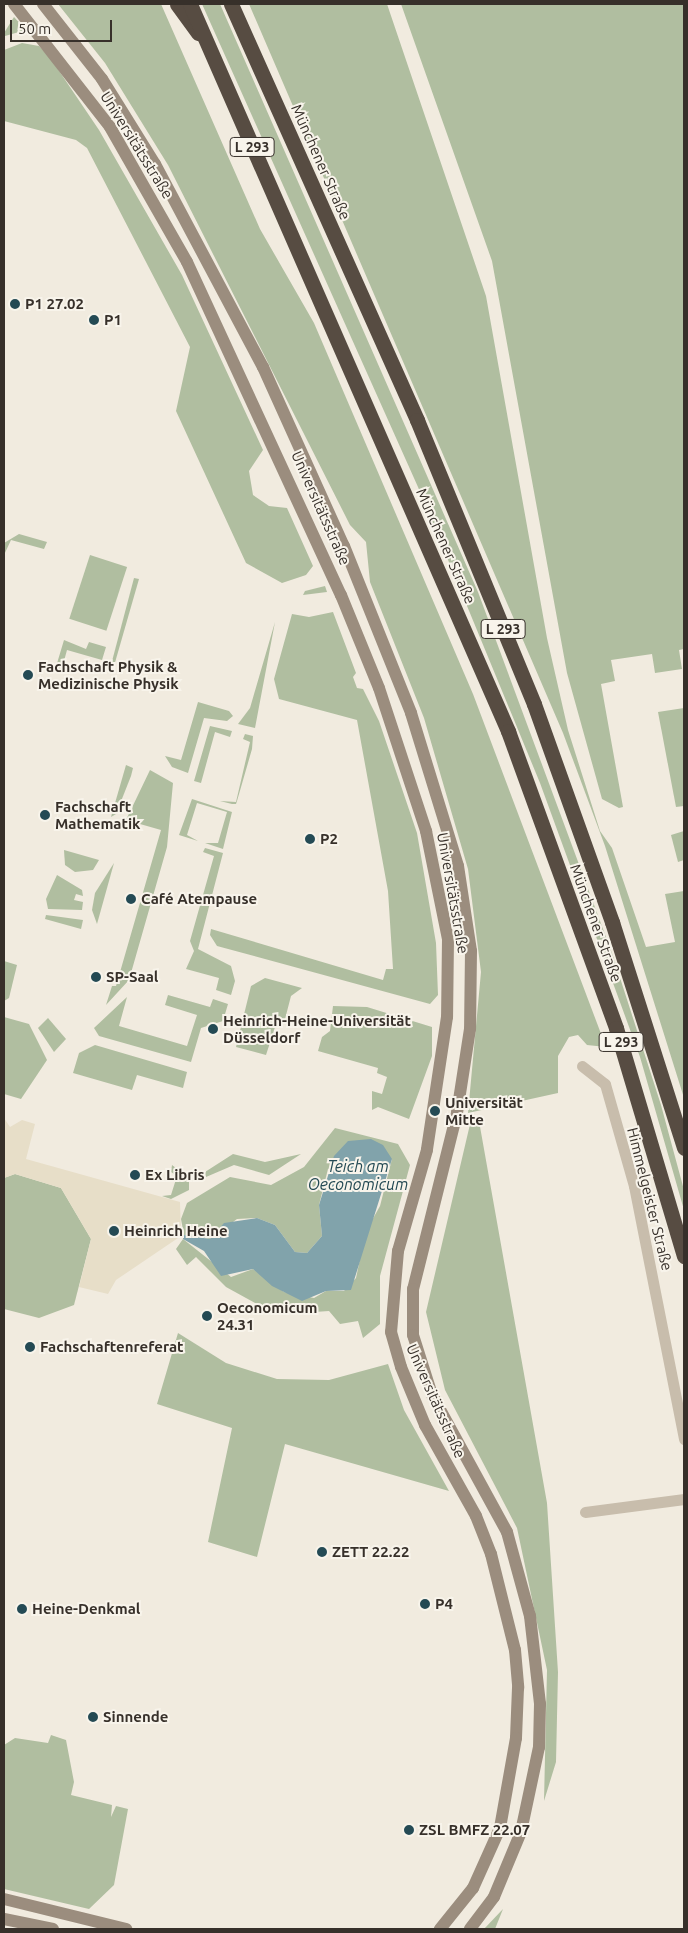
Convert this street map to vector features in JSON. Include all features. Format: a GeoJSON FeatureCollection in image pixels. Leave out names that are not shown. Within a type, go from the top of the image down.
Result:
{"type":"FeatureCollection","features":[{"type":"Feature","properties":{"kind":"highway"},"geometry":{"type":"LineString","coordinates":[[177,4],[206,41]]}},
{"type":"Feature","properties":{"kind":"highway","name":"Münchener Straße"},"geometry":{"type":"LineString","coordinates":[[190,4],[508,730],[616,1028],[684,1256]]}},
{"type":"Feature","properties":{"kind":"highway","name":"Münchener Straße"},"geometry":{"type":"LineString","coordinates":[[231,4],[417,420],[534,704],[612,922],[684,1148]]}},
{"type":"Feature","properties":{"kind":"street","name":"Universitätsstraße"},"geometry":{"type":"LineString","coordinates":[[14,4],[53,48],[110,127],[187,262],[281,457],[374,675],[410,775],[434,867],[448,940],[445,1036],[427,1150],[398,1251],[391,1332],[400,1367],[426,1425],[476,1516],[491,1554],[516,1650],[518,1688],[516,1738],[500,1828],[473,1888],[440,1929]]}},
{"type":"Feature","properties":{"kind":"street","name":"Universitätsstraße"},"geometry":{"type":"LineString","coordinates":[[43,4],[102,79],[156,164],[263,367],[344,546],[411,713],[456,857],[471,951],[470,1029],[457,1113],[415,1282],[413,1336],[432,1395],[507,1532],[530,1616],[540,1704],[539,1747],[521,1832],[494,1897],[470,1929]]}},
{"type":"Feature","properties":{"kind":"street","name":"Himmelgeister Straße"},"geometry":{"type":"LineString","coordinates":[[582,1066],[605,1084],[631,1177],[684,1438]]}},
{"type":"Feature","properties":{"kind":"street"},"geometry":{"type":"LineString","coordinates":[[585,1512],[684,1499]]}},
{"type":"Feature","properties":{"kind":"street"},"geometry":{"type":"LineString","coordinates":[[4,1899],[87,1924],[126,1929]]}},
{"type":"Feature","properties":{"kind":"street"},"geometry":{"type":"LineString","coordinates":[[4,1919],[53,1929]]}},
{"type":"Feature","properties":{"kind":"green space"},"geometry":{"type":"Polygon","coordinates":[[[58,4],[161,4],[260,229],[314,323],[473,694],[606,1047],[587,1045],[578,1035],[569,1037],[558,1056],[558,1093],[468,1113],[481,972],[468,869],[424,718],[370,582],[366,542],[350,525],[168,165],[105,63],[58,4]]]}},
{"type":"Feature","properties":{"kind":"green space"},"geometry":{"type":"Polygon","coordinates":[[[202,4],[220,4],[478,592],[613,956],[661,1105],[684,1190],[684,1210],[640,1057],[540,783],[418,487],[202,4]]]}},
{"type":"Feature","properties":{"kind":"green space"},"geometry":{"type":"Polygon","coordinates":[[[249,4],[387,4],[486,296],[547,638],[568,730],[600,831],[612,848],[646,947],[675,942],[665,894],[684,891],[684,1098],[605,846],[563,733],[249,4]]]}},
{"type":"Feature","properties":{"kind":"green space"},"geometry":{"type":"Polygon","coordinates":[[[401,4],[684,4],[684,649],[679,650],[682,669],[655,673],[652,654],[611,660],[615,681],[601,684],[623,807],[619,808],[602,799],[567,673],[492,261],[401,4]]]}},
{"type":"Feature","properties":{"kind":"green space"},"geometry":{"type":"Polygon","coordinates":[[[14,17],[26,30],[5,36],[4,33],[14,17]]]}},
{"type":"Feature","properties":{"kind":"green space"},"geometry":{"type":"Polygon","coordinates":[[[22,43],[39,46],[51,59],[99,130],[182,275],[263,450],[249,471],[253,495],[269,506],[287,508],[313,566],[306,575],[282,583],[246,563],[176,411],[190,347],[87,148],[76,140],[4,121],[4,50],[22,43]]]}},
{"type":"Feature","properties":{"kind":"green space"},"geometry":{"type":"Polygon","coordinates":[[[19,534],[47,542],[44,549],[11,540],[4,555],[4,543],[19,534]]]}},
{"type":"Feature","properties":{"kind":"green space"},"geometry":{"type":"Polygon","coordinates":[[[90,555],[127,567],[106,631],[69,619],[90,555]]]}},
{"type":"Feature","properties":{"kind":"green space"},"geometry":{"type":"Polygon","coordinates":[[[134,578],[139,579],[114,666],[111,665],[134,578]]]}},
{"type":"Feature","properties":{"kind":"green space"},"geometry":{"type":"Polygon","coordinates":[[[325,586],[327,592],[303,595],[305,591],[325,586]]]}},
{"type":"Feature","properties":{"kind":"green space"},"geometry":{"type":"Polygon","coordinates":[[[333,612],[356,673],[353,677],[357,688],[363,689],[379,721],[417,833],[436,943],[438,995],[430,1004],[217,946],[210,935],[211,929],[383,980],[386,969],[393,969],[388,891],[357,720],[279,699],[274,679],[292,614],[309,617],[333,612]]]}},
{"type":"Feature","properties":{"kind":"green space"},"geometry":{"type":"Polygon","coordinates":[[[275,622],[255,728],[238,724],[250,708],[275,622]]]}},
{"type":"Feature","properties":{"kind":"green space"},"geometry":{"type":"Polygon","coordinates":[[[64,640],[86,649],[89,642],[106,647],[102,660],[67,650],[61,672],[55,670],[64,640]]]}},
{"type":"Feature","properties":{"kind":"green space"},"geometry":{"type":"Polygon","coordinates":[[[198,702],[229,711],[233,716],[227,721],[204,718],[188,773],[172,767],[165,756],[181,760],[198,702]]]}},
{"type":"Feature","properties":{"kind":"green space"},"geometry":{"type":"Polygon","coordinates":[[[684,708],[684,806],[676,807],[658,712],[684,708]]]}},
{"type":"Feature","properties":{"kind":"green space"},"geometry":{"type":"Polygon","coordinates":[[[210,726],[232,731],[230,737],[215,732],[201,783],[194,781],[210,726]]]}},
{"type":"Feature","properties":{"kind":"green space"},"geometry":{"type":"Polygon","coordinates":[[[245,734],[253,736],[252,749],[236,804],[220,801],[236,802],[250,742],[243,739],[245,734]]]}},
{"type":"Feature","properties":{"kind":"green space"},"geometry":{"type":"Polygon","coordinates":[[[126,765],[133,768],[131,776],[116,814],[111,817],[126,765]]]}},
{"type":"Feature","properties":{"kind":"green space"},"geometry":{"type":"Polygon","coordinates":[[[150,770],[173,783],[167,847],[129,980],[106,1005],[112,986],[116,986],[161,830],[126,820],[150,770]]]}},
{"type":"Feature","properties":{"kind":"green space"},"geometry":{"type":"Polygon","coordinates":[[[192,799],[232,812],[223,849],[205,843],[218,843],[227,812],[197,803],[187,835],[198,841],[179,835],[192,799]]]}},
{"type":"Feature","properties":{"kind":"green space"},"geometry":{"type":"Polygon","coordinates":[[[684,831],[684,860],[678,862],[671,835],[684,831]]]}},
{"type":"Feature","properties":{"kind":"green space"},"geometry":{"type":"Polygon","coordinates":[[[205,848],[223,853],[198,949],[231,966],[235,981],[231,995],[216,990],[219,978],[186,969],[194,951],[190,941],[214,856],[203,852],[205,848]]]}},
{"type":"Feature","properties":{"kind":"green space"},"geometry":{"type":"Polygon","coordinates":[[[64,850],[99,860],[93,870],[75,872],[65,865],[64,850]]]}},
{"type":"Feature","properties":{"kind":"green space"},"geometry":{"type":"Polygon","coordinates":[[[114,863],[97,924],[92,910],[95,893],[114,863]]]}},
{"type":"Feature","properties":{"kind":"green space"},"geometry":{"type":"Polygon","coordinates":[[[57,875],[82,890],[83,896],[76,894],[74,900],[83,902],[82,910],[48,909],[46,899],[57,875]]]}},
{"type":"Feature","properties":{"kind":"green space"},"geometry":{"type":"Polygon","coordinates":[[[46,915],[83,920],[81,929],[45,919],[46,915]]]}},
{"type":"Feature","properties":{"kind":"green space"},"geometry":{"type":"Polygon","coordinates":[[[4,961],[17,965],[9,998],[4,1001],[4,961]]]}},
{"type":"Feature","properties":{"kind":"green space"},"geometry":{"type":"Polygon","coordinates":[[[265,978],[302,988],[291,996],[284,1023],[277,1021],[266,1055],[236,1047],[251,986],[265,978]]]}},
{"type":"Feature","properties":{"kind":"green space"},"geometry":{"type":"Polygon","coordinates":[[[168,995],[210,1007],[213,999],[228,1004],[223,1021],[201,1028],[191,1062],[99,1036],[94,1028],[127,997],[119,1026],[187,1046],[197,1015],[165,1005],[168,995]]]}},
{"type":"Feature","properties":{"kind":"green space"},"geometry":{"type":"Polygon","coordinates":[[[333,1006],[367,1007],[432,1027],[432,1056],[409,1119],[378,1107],[372,1110],[372,1091],[382,1094],[387,1077],[377,1073],[378,1068],[318,1051],[322,1037],[330,1031],[333,1006]]]}},
{"type":"Feature","properties":{"kind":"green space"},"geometry":{"type":"Polygon","coordinates":[[[4,1017],[29,1024],[47,1060],[21,1099],[4,1094],[4,1017]]]}},
{"type":"Feature","properties":{"kind":"green space"},"geometry":{"type":"Polygon","coordinates":[[[48,1018],[66,1039],[54,1052],[38,1028],[48,1018]]]}},
{"type":"Feature","properties":{"kind":"green space"},"geometry":{"type":"Polygon","coordinates":[[[95,1045],[187,1072],[183,1088],[137,1075],[132,1090],[73,1073],[79,1053],[95,1045]]]}},
{"type":"Feature","properties":{"kind":"green space"},"geometry":{"type":"Polygon","coordinates":[[[471,1120],[479,1121],[547,1503],[558,1672],[556,1762],[544,1801],[547,1670],[517,1528],[445,1390],[426,1312],[471,1120]]]}},
{"type":"Feature","properties":{"kind":"green space"},"geometry":{"type":"Polygon","coordinates":[[[335,1128],[398,1144],[410,1165],[380,1276],[380,1324],[363,1338],[358,1321],[340,1324],[329,1311],[300,1313],[257,1304],[226,1287],[196,1257],[187,1265],[176,1249],[183,1239],[231,1277],[253,1269],[284,1292],[314,1298],[326,1291],[344,1291],[356,1278],[366,1231],[380,1206],[392,1159],[328,1169],[319,1205],[322,1236],[307,1253],[295,1252],[275,1225],[257,1218],[237,1219],[210,1239],[184,1235],[181,1219],[187,1203],[230,1177],[271,1185],[304,1167],[335,1128]]]}},
{"type":"Feature","properties":{"kind":"green space"},"geometry":{"type":"Polygon","coordinates":[[[233,1154],[265,1162],[301,1154],[269,1175],[234,1165],[206,1177],[205,1172],[233,1154]]]}},
{"type":"Feature","properties":{"kind":"green space"},"geometry":{"type":"Polygon","coordinates":[[[172,1165],[189,1178],[189,1190],[171,1199],[162,1196],[171,1195],[177,1176],[171,1172],[172,1165]]]}},
{"type":"Feature","properties":{"kind":"green space"},"geometry":{"type":"Polygon","coordinates":[[[15,1174],[61,1188],[91,1239],[74,1305],[39,1318],[4,1309],[4,1178],[15,1174]]]}},
{"type":"Feature","properties":{"kind":"green space"},"geometry":{"type":"Polygon","coordinates":[[[178,1333],[226,1363],[277,1379],[329,1380],[388,1364],[404,1410],[449,1491],[285,1444],[257,1557],[208,1542],[232,1428],[157,1404],[178,1333]]]}},
{"type":"Feature","properties":{"kind":"green space"},"geometry":{"type":"Polygon","coordinates":[[[51,1735],[66,1740],[74,1782],[71,1795],[112,1805],[111,1817],[116,1806],[128,1809],[114,1885],[89,1909],[4,1889],[4,1745],[15,1738],[48,1743],[51,1735]]]}},
{"type":"Feature","properties":{"kind":"green space"},"geometry":{"type":"Polygon","coordinates":[[[503,1909],[495,1929],[484,1929],[503,1909]]]}},
{"type":"Feature","properties":{"kind":"shaded area"},"geometry":{"type":"Polygon","coordinates":[[[4,1118],[10,1127],[22,1120],[35,1124],[26,1159],[180,1202],[181,1236],[116,1280],[108,1294],[79,1287],[91,1239],[61,1188],[15,1174],[4,1178],[4,1118]]]}},
{"type":"Feature","properties":{"kind":"water","name":"Teich am Oeconomicum"},"geometry":{"type":"Polygon","coordinates":[[[371,1139],[383,1145],[392,1159],[351,1290],[326,1291],[302,1301],[272,1286],[253,1269],[221,1276],[204,1251],[183,1239],[184,1235],[210,1239],[224,1223],[257,1218],[275,1225],[295,1252],[307,1253],[322,1236],[319,1205],[334,1156],[348,1141],[371,1139]]]}},
{"type":"Feature","properties":{"kind":"place","name":"P1 27.02"},"geometry":{"type":"Point","coordinates":[15,304]}},
{"type":"Feature","properties":{"kind":"place","name":"P1"},"geometry":{"type":"Point","coordinates":[94,320]}},
{"type":"Feature","properties":{"kind":"place","name":"Fachschaft Physik & Medizinische Physik"},"geometry":{"type":"Point","coordinates":[28,675]}},
{"type":"Feature","properties":{"kind":"place","name":"Fachschaft Mathematik"},"geometry":{"type":"Point","coordinates":[45,815]}},
{"type":"Feature","properties":{"kind":"place","name":"P2"},"geometry":{"type":"Point","coordinates":[310,839]}},
{"type":"Feature","properties":{"kind":"place","name":"Café Atempause"},"geometry":{"type":"Point","coordinates":[131,899]}},
{"type":"Feature","properties":{"kind":"place","name":"SP-Saal"},"geometry":{"type":"Point","coordinates":[96,977]}},
{"type":"Feature","properties":{"kind":"place","name":"Heinrich-Heine-Universität Düsseldorf"},"geometry":{"type":"Point","coordinates":[213,1029]}},
{"type":"Feature","properties":{"kind":"place","name":"Universität Mitte"},"geometry":{"type":"Point","coordinates":[435,1111]}},
{"type":"Feature","properties":{"kind":"place","name":"Ex Libris"},"geometry":{"type":"Point","coordinates":[135,1175]}},
{"type":"Feature","properties":{"kind":"place","name":"Heinrich Heine"},"geometry":{"type":"Point","coordinates":[114,1231]}},
{"type":"Feature","properties":{"kind":"place","name":"Oeconomicum 24.31"},"geometry":{"type":"Point","coordinates":[207,1316]}},
{"type":"Feature","properties":{"kind":"place","name":"Fachschaftenreferat"},"geometry":{"type":"Point","coordinates":[30,1347]}},
{"type":"Feature","properties":{"kind":"place","name":"ZETT 22.22"},"geometry":{"type":"Point","coordinates":[322,1552]}},
{"type":"Feature","properties":{"kind":"place","name":"P4"},"geometry":{"type":"Point","coordinates":[425,1604]}},
{"type":"Feature","properties":{"kind":"place","name":"Heine-Denkmal"},"geometry":{"type":"Point","coordinates":[22,1609]}},
{"type":"Feature","properties":{"kind":"place","name":"Sinnende"},"geometry":{"type":"Point","coordinates":[93,1717]}},
{"type":"Feature","properties":{"kind":"place","name":"ZSL BMFZ 22.07"},"geometry":{"type":"Point","coordinates":[409,1830]}}]}
